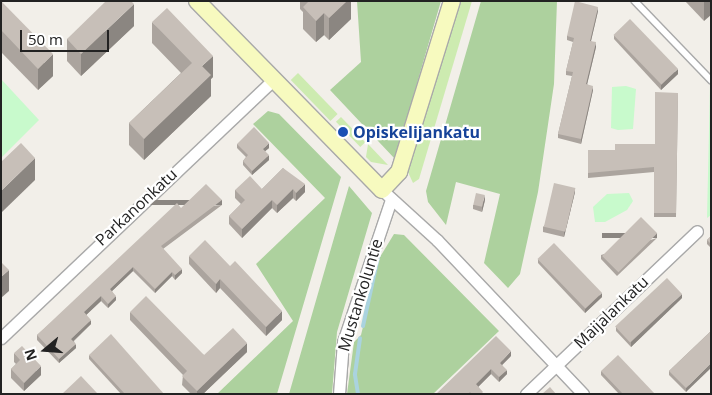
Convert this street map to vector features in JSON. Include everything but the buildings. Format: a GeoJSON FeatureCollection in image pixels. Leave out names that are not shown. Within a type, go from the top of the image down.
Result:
{"type":"FeatureCollection","features":[{"type":"Feature","properties":{"kind":"main road"},"geometry":{"type":"LineString","coordinates":[[197,1],[387,195],[399,172],[452,1]]}},
{"type":"Feature","properties":{"kind":"street","name":"Parkanonkatu"},"geometry":{"type":"LineString","coordinates":[[1,338],[274,79]]}},
{"type":"Feature","properties":{"kind":"street"},"geometry":{"type":"LineString","coordinates":[[387,195],[437,240],[583,394]]}},
{"type":"Feature","properties":{"kind":"street","name":"Mustankoluntie"},"geometry":{"type":"LineString","coordinates":[[339,394],[343,342],[387,195]]}},
{"type":"Feature","properties":{"kind":"street","name":"Maijalankatu"},"geometry":{"type":"LineString","coordinates":[[526,394],[697,230]]}},
{"type":"Feature","properties":{"kind":"lane"},"geometry":{"type":"LineString","coordinates":[[635,1],[711,80]]}},
{"type":"Feature","properties":{"kind":"green space"},"geometry":{"type":"Polygon","coordinates":[[[357,1],[441,1],[395,159],[330,90],[361,62],[357,1]]]}},
{"type":"Feature","properties":{"kind":"green space"},"geometry":{"type":"Polygon","coordinates":[[[459,1],[472,1],[419,179],[413,183],[407,170],[459,1]]]}},
{"type":"Feature","properties":{"kind":"green space"},"geometry":{"type":"Polygon","coordinates":[[[481,1],[557,1],[554,84],[538,192],[520,274],[508,288],[484,263],[500,194],[456,182],[446,225],[428,202],[426,191],[481,1]]]}},
{"type":"Feature","properties":{"kind":"green space"},"geometry":{"type":"Polygon","coordinates":[[[298,73],[338,114],[330,121],[291,80],[298,73]]]}},
{"type":"Feature","properties":{"kind":"green space"},"geometry":{"type":"Polygon","coordinates":[[[1,79],[39,120],[1,158],[1,79]]]}},
{"type":"Feature","properties":{"kind":"green space"},"geometry":{"type":"Polygon","coordinates":[[[710,85],[711,215],[707,218],[710,85]]]}},
{"type":"Feature","properties":{"kind":"green space"},"geometry":{"type":"Polygon","coordinates":[[[626,86],[636,89],[633,129],[618,130],[611,128],[612,87],[626,86]]]}},
{"type":"Feature","properties":{"kind":"green space"},"geometry":{"type":"Polygon","coordinates":[[[268,111],[279,114],[341,177],[277,394],[217,394],[293,321],[256,264],[325,198],[253,124],[268,111]]]}},
{"type":"Feature","properties":{"kind":"green space"},"geometry":{"type":"Polygon","coordinates":[[[341,117],[365,142],[360,147],[336,122],[341,117]]]}},
{"type":"Feature","properties":{"kind":"green space"},"geometry":{"type":"Polygon","coordinates":[[[368,144],[388,165],[371,162],[366,157],[368,144]]]}},
{"type":"Feature","properties":{"kind":"green space"},"geometry":{"type":"Polygon","coordinates":[[[349,186],[372,213],[337,332],[332,394],[289,394],[349,186]]]}},
{"type":"Feature","properties":{"kind":"green space"},"geometry":{"type":"Polygon","coordinates":[[[629,193],[633,201],[627,210],[605,222],[595,222],[593,207],[607,194],[629,193]]]}},
{"type":"Feature","properties":{"kind":"green space"},"geometry":{"type":"Polygon","coordinates":[[[394,234],[404,235],[499,331],[433,394],[347,394],[354,342],[361,335],[380,257],[394,234]]]}},
{"type":"Feature","properties":{"kind":"waterway"},"geometry":{"type":"LineString","coordinates":[[363,326],[380,248]]}},
{"type":"Feature","properties":{"kind":"waterway"},"geometry":{"type":"LineString","coordinates":[[358,394],[355,374],[360,338]]}},
{"type":"Feature","properties":{"kind":"place","name":"Opiskelijankatu"},"geometry":{"type":"Point","coordinates":[343,132]}}]}
